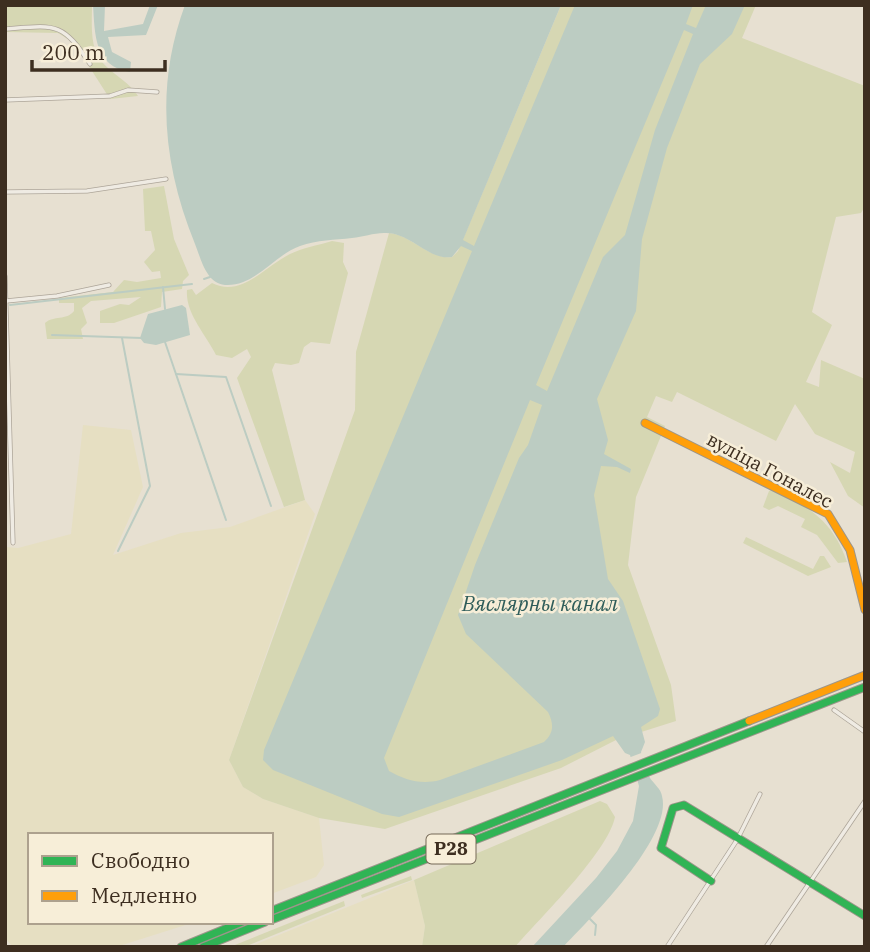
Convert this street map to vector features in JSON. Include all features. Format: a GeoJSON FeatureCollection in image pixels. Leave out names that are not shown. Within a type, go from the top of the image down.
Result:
{"type":"FeatureCollection","features":[{"type":"Feature","properties":{"kind":"main road","name":"вуліца Гоналес"},"geometry":{"type":"LineString","coordinates":[[645,423],[828,514],[850,550],[865,610]]}},
{"type":"Feature","properties":{"kind":"main road","name":"Р28"},"geometry":{"type":"LineString","coordinates":[[273,910],[863,675]]}},
{"type":"Feature","properties":{"kind":"main road","name":"Р28"},"geometry":{"type":"LineString","coordinates":[[273,919],[865,687]]}},
{"type":"Feature","properties":{"kind":"main road"},"geometry":{"type":"LineString","coordinates":[[711,881],[661,848],[673,807],[684,805],[737,841],[865,916]]}},
{"type":"Feature","properties":{"kind":"main road"},"geometry":{"type":"LineString","coordinates":[[181,947],[237,924]]}},
{"type":"Feature","properties":{"kind":"main road"},"geometry":{"type":"LineString","coordinates":[[202,947],[260,924]]}},
{"type":"Feature","properties":{"kind":"street"},"geometry":{"type":"LineString","coordinates":[[5,29],[60,29],[70,36],[90,64]]}},
{"type":"Feature","properties":{"kind":"street"},"geometry":{"type":"LineString","coordinates":[[5,100],[110,96],[140,90],[157,92]]}},
{"type":"Feature","properties":{"kind":"street"},"geometry":{"type":"LineString","coordinates":[[5,192],[87,191],[166,179]]}},
{"type":"Feature","properties":{"kind":"street"},"geometry":{"type":"LineString","coordinates":[[5,276],[13,543]]}},
{"type":"Feature","properties":{"kind":"street"},"geometry":{"type":"LineString","coordinates":[[6,301],[57,296],[109,285]]}},
{"type":"Feature","properties":{"kind":"street"},"geometry":{"type":"LineString","coordinates":[[834,710],[865,732]]}},
{"type":"Feature","properties":{"kind":"street"},"geometry":{"type":"LineString","coordinates":[[667,947],[737,841],[737,834],[760,794]]}},
{"type":"Feature","properties":{"kind":"street"},"geometry":{"type":"LineString","coordinates":[[766,947],[865,801]]}},
{"type":"Feature","properties":{"kind":"shaded area"},"geometry":{"type":"Polygon","coordinates":[[[83,425],[131,430],[143,487],[113,555],[181,533],[230,527],[305,500],[315,514],[229,760],[243,787],[263,799],[319,818],[324,865],[316,877],[273,893],[273,833],[28,833],[28,924],[189,924],[116,947],[13,947],[5,938],[5,547],[18,548],[71,534],[83,425]]]}},
{"type":"Feature","properties":{"kind":"shaded area"},"geometry":{"type":"Polygon","coordinates":[[[414,880],[425,926],[422,947],[249,947],[414,880]]]}},
{"type":"Feature","properties":{"kind":"green space"},"geometry":{"type":"Polygon","coordinates":[[[5,5],[92,5],[93,38],[98,56],[138,96],[110,99],[74,43],[58,33],[5,32],[5,5]]]}},
{"type":"Feature","properties":{"kind":"green space"},"geometry":{"type":"Polygon","coordinates":[[[561,5],[756,5],[742,38],[865,86],[865,206],[861,213],[836,217],[812,312],[832,325],[806,382],[819,387],[821,360],[865,379],[865,508],[848,496],[830,462],[850,473],[855,452],[815,434],[795,404],[776,441],[677,392],[672,402],[656,396],[647,417],[665,426],[636,497],[628,565],[671,685],[676,721],[616,740],[561,768],[385,829],[319,818],[263,799],[243,787],[229,760],[355,410],[356,352],[389,233],[405,238],[436,255],[452,257],[458,251],[561,5]]]}},
{"type":"Feature","properties":{"kind":"green space"},"geometry":{"type":"Polygon","coordinates":[[[164,186],[174,239],[189,275],[183,281],[182,289],[162,292],[161,307],[114,323],[100,323],[100,311],[120,304],[129,305],[141,297],[91,301],[82,308],[87,323],[81,329],[83,339],[47,339],[45,323],[74,311],[74,303],[59,303],[59,298],[113,292],[124,280],[137,282],[161,278],[160,271],[152,272],[144,262],[155,250],[151,231],[145,231],[143,189],[164,186]]]}},
{"type":"Feature","properties":{"kind":"green space"},"geometry":{"type":"Polygon","coordinates":[[[332,241],[344,243],[343,262],[348,273],[330,344],[311,342],[304,347],[299,363],[275,363],[272,370],[305,500],[284,507],[237,378],[251,357],[247,349],[232,358],[216,355],[189,307],[187,290],[192,289],[196,295],[212,283],[223,287],[243,284],[290,254],[332,241]]]}},
{"type":"Feature","properties":{"kind":"green space"},"geometry":{"type":"Polygon","coordinates":[[[774,489],[819,517],[835,536],[847,562],[838,563],[817,535],[801,527],[805,519],[778,506],[769,510],[763,507],[769,491],[774,489]]]}},
{"type":"Feature","properties":{"kind":"green space"},"geometry":{"type":"Polygon","coordinates":[[[746,537],[813,569],[820,556],[824,556],[831,567],[808,576],[743,543],[746,537]]]}},
{"type":"Feature","properties":{"kind":"green space"},"geometry":{"type":"Polygon","coordinates":[[[600,801],[607,804],[615,817],[610,831],[587,866],[515,947],[422,947],[425,926],[414,880],[600,801]]]}},
{"type":"Feature","properties":{"kind":"green space"},"geometry":{"type":"Polygon","coordinates":[[[411,876],[412,880],[362,898],[361,895],[411,876]]]}},
{"type":"Feature","properties":{"kind":"green space"},"geometry":{"type":"Polygon","coordinates":[[[344,901],[345,906],[244,947],[230,947],[344,901]]]}},
{"type":"Feature","properties":{"kind":"water"},"geometry":{"type":"Polygon","coordinates":[[[93,5],[105,5],[104,31],[143,24],[150,5],[158,5],[146,35],[108,37],[112,52],[131,62],[130,72],[118,69],[103,56],[96,38],[93,5]]]}},
{"type":"Feature","properties":{"kind":"water","name":"Вяслярны канал"},"geometry":{"type":"Polygon","coordinates":[[[185,5],[561,5],[463,240],[474,246],[575,5],[693,5],[686,24],[696,28],[706,5],[745,5],[732,34],[700,64],[667,148],[642,239],[636,311],[597,399],[608,440],[604,454],[631,469],[630,473],[617,467],[601,466],[594,495],[608,579],[623,601],[660,709],[658,716],[641,727],[645,742],[641,752],[650,778],[661,793],[662,813],[655,833],[627,876],[563,947],[532,947],[596,878],[617,851],[633,821],[639,786],[630,755],[625,753],[613,736],[562,760],[399,817],[382,814],[273,770],[263,760],[264,750],[472,251],[461,246],[452,257],[444,257],[427,251],[402,236],[380,233],[300,246],[255,276],[236,284],[225,285],[213,280],[202,263],[184,214],[170,155],[167,95],[169,65],[185,5]],[[684,30],[536,385],[547,391],[603,257],[625,235],[655,130],[693,34],[684,30]],[[530,400],[384,758],[389,771],[407,779],[420,782],[440,780],[544,742],[551,732],[552,724],[548,712],[466,634],[458,615],[475,565],[519,458],[528,445],[542,405],[530,400]]]}},
{"type":"Feature","properties":{"kind":"water"},"geometry":{"type":"Polygon","coordinates":[[[182,305],[186,308],[190,335],[156,345],[144,343],[140,338],[148,314],[182,305]]]}},
{"type":"Feature","properties":{"kind":"pier"},"geometry":{"type":"Polygon","coordinates":[[[644,752],[652,773],[635,780],[628,758],[644,752]]]}},
{"type":"Feature","properties":{"kind":"waterway"},"geometry":{"type":"LineString","coordinates":[[204,279],[210,277]]}},
{"type":"Feature","properties":{"kind":"waterway"},"geometry":{"type":"LineString","coordinates":[[10,305],[192,284]]}},
{"type":"Feature","properties":{"kind":"waterway"},"geometry":{"type":"LineString","coordinates":[[163,287],[165,309]]}},
{"type":"Feature","properties":{"kind":"waterway"},"geometry":{"type":"LineString","coordinates":[[52,335],[142,338]]}},
{"type":"Feature","properties":{"kind":"waterway"},"geometry":{"type":"LineString","coordinates":[[118,551],[150,486],[122,338]]}},
{"type":"Feature","properties":{"kind":"waterway"},"geometry":{"type":"LineString","coordinates":[[165,342],[226,520]]}},
{"type":"Feature","properties":{"kind":"waterway"},"geometry":{"type":"LineString","coordinates":[[176,374],[226,377],[271,506]]}},
{"type":"Feature","properties":{"kind":"waterway"},"geometry":{"type":"LineString","coordinates":[[590,919],[596,925],[595,935]]}},
{"type":"Feature","properties":{"kind":"traffic: fast"},"geometry":{"type":"LineString","coordinates":[[273,919],[865,687]]}},
{"type":"Feature","properties":{"kind":"traffic: fast"},"geometry":{"type":"LineString","coordinates":[[273,910],[749,721]]}},
{"type":"Feature","properties":{"kind":"traffic: fast"},"geometry":{"type":"LineString","coordinates":[[711,881],[661,848],[673,808],[684,805],[865,916]]}},
{"type":"Feature","properties":{"kind":"traffic: fast"},"geometry":{"type":"LineString","coordinates":[[181,947],[237,924]]}},
{"type":"Feature","properties":{"kind":"traffic: fast"},"geometry":{"type":"LineString","coordinates":[[203,947],[260,924]]}},
{"type":"Feature","properties":{"kind":"traffic: slow"},"geometry":{"type":"LineString","coordinates":[[645,423],[828,514],[850,550],[865,610]]}},
{"type":"Feature","properties":{"kind":"traffic: slow"},"geometry":{"type":"LineString","coordinates":[[749,721],[865,675]]}}]}
